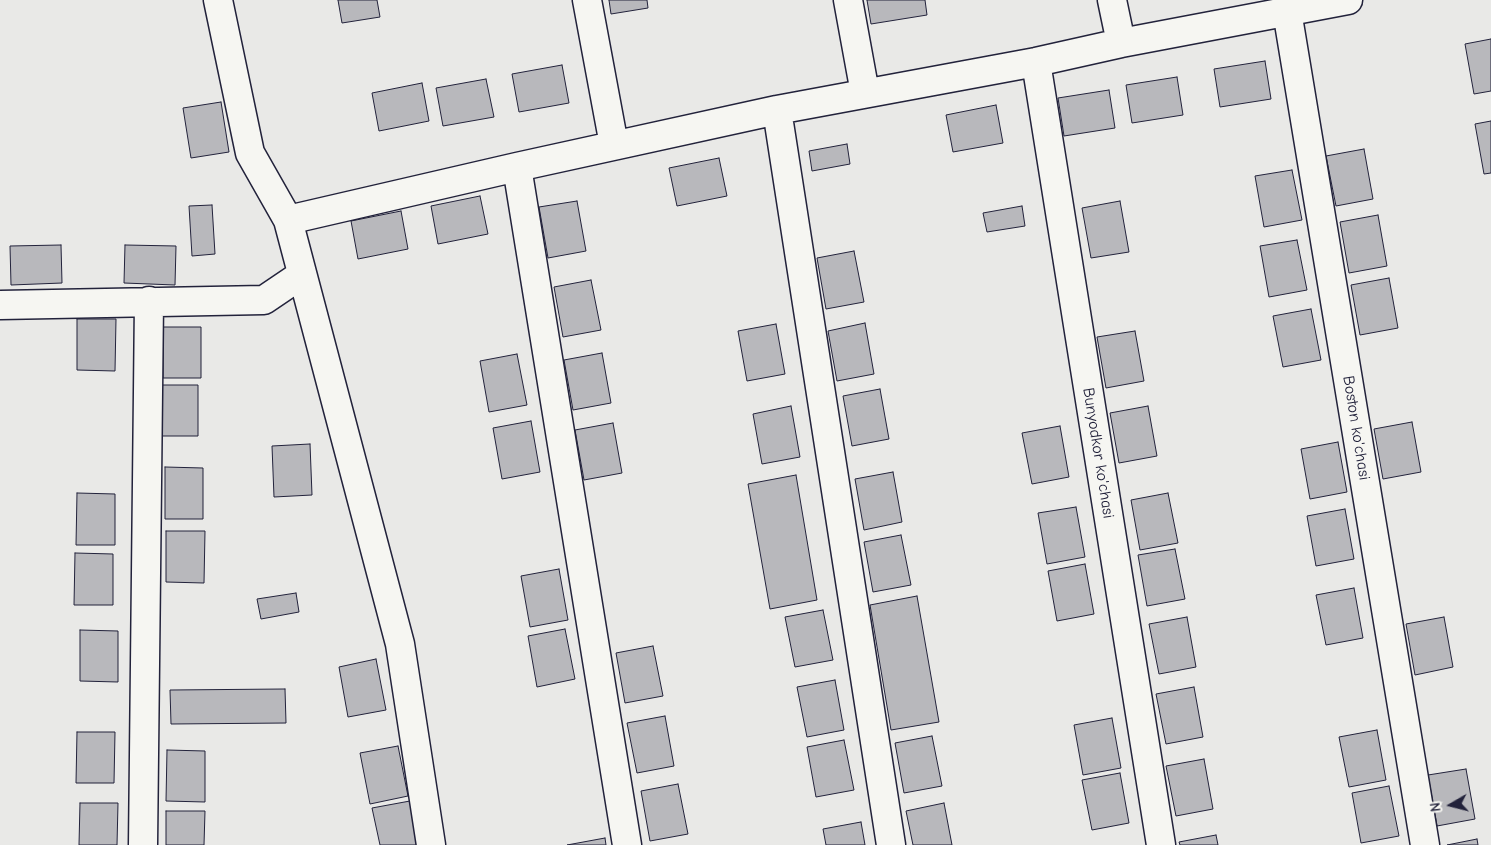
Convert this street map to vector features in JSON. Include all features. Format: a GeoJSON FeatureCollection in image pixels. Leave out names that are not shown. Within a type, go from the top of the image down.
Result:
{"type":"FeatureCollection","features":[{"type":"Feature","properties":{"kind":"street"},"geometry":{"type":"LineString","coordinates":[[218,0],[250,153],[288,220],[400,644],[430,845]]}},
{"type":"Feature","properties":{"kind":"street"},"geometry":{"type":"LineString","coordinates":[[587,0],[614,145]]}},
{"type":"Feature","properties":{"kind":"street"},"geometry":{"type":"LineString","coordinates":[[848,0],[865,93]]}},
{"type":"Feature","properties":{"kind":"street"},"geometry":{"type":"LineString","coordinates":[[1112,0],[1121,43]]}},
{"type":"Feature","properties":{"kind":"street"},"geometry":{"type":"LineString","coordinates":[[288,220],[614,145],[777,110],[1036,62],[1121,43],[1348,0]]}},
{"type":"Feature","properties":{"kind":"street","name":"Boston ko'chasi"},"geometry":{"type":"LineString","coordinates":[[1287,11],[1425,845]]}},
{"type":"Feature","properties":{"kind":"street","name":"Bunyodkor ko'chasi"},"geometry":{"type":"LineString","coordinates":[[1036,62],[1161,845]]}},
{"type":"Feature","properties":{"kind":"street"},"geometry":{"type":"LineString","coordinates":[[777,110],[891,845]]}},
{"type":"Feature","properties":{"kind":"street"},"geometry":{"type":"LineString","coordinates":[[517,167],[627,845]]}},
{"type":"Feature","properties":{"kind":"street"},"geometry":{"type":"LineString","coordinates":[[0,305],[264,300],[301,275]]}},
{"type":"Feature","properties":{"kind":"street"},"geometry":{"type":"LineString","coordinates":[[143,845],[149,301]]}},
{"type":"Feature","properties":{"kind":"building"},"geometry":{"type":"Polygon","coordinates":[[[338,0],[377,0],[380,17],[342,23],[338,0]]]}},
{"type":"Feature","properties":{"kind":"building"},"geometry":{"type":"Polygon","coordinates":[[[609,0],[647,0],[648,8],[611,14],[609,0]]]}},
{"type":"Feature","properties":{"kind":"building"},"geometry":{"type":"Polygon","coordinates":[[[867,0],[925,0],[927,15],[871,24],[867,0]]]}},
{"type":"Feature","properties":{"kind":"building"},"geometry":{"type":"Polygon","coordinates":[[[1491,39],[1491,91],[1474,94],[1465,44],[1491,39]]]}},
{"type":"Feature","properties":{"kind":"building"},"geometry":{"type":"Polygon","coordinates":[[[1265,61],[1271,99],[1220,107],[1214,69],[1265,61]]]}},
{"type":"Feature","properties":{"kind":"building"},"geometry":{"type":"Polygon","coordinates":[[[562,65],[569,103],[519,112],[512,74],[562,65]]]}},
{"type":"Feature","properties":{"kind":"building"},"geometry":{"type":"Polygon","coordinates":[[[1177,77],[1183,115],[1132,123],[1126,85],[1177,77]]]}},
{"type":"Feature","properties":{"kind":"building"},"geometry":{"type":"Polygon","coordinates":[[[486,79],[494,117],[443,126],[436,88],[486,79]]]}},
{"type":"Feature","properties":{"kind":"building"},"geometry":{"type":"Polygon","coordinates":[[[422,83],[429,121],[379,131],[372,93],[422,83]]]}},
{"type":"Feature","properties":{"kind":"building"},"geometry":{"type":"Polygon","coordinates":[[[1109,90],[1115,128],[1064,136],[1058,98],[1109,90]]]}},
{"type":"Feature","properties":{"kind":"building"},"geometry":{"type":"Polygon","coordinates":[[[221,102],[229,152],[191,158],[183,108],[221,102]]]}},
{"type":"Feature","properties":{"kind":"building"},"geometry":{"type":"Polygon","coordinates":[[[996,105],[1003,143],[953,152],[946,115],[996,105]]]}},
{"type":"Feature","properties":{"kind":"building"},"geometry":{"type":"Polygon","coordinates":[[[1491,121],[1491,173],[1484,174],[1475,124],[1491,121]]]}},
{"type":"Feature","properties":{"kind":"building"},"geometry":{"type":"Polygon","coordinates":[[[847,144],[850,164],[812,171],[809,151],[847,144]]]}},
{"type":"Feature","properties":{"kind":"building"},"geometry":{"type":"Polygon","coordinates":[[[1364,149],[1373,199],[1336,206],[1326,156],[1364,149]]]}},
{"type":"Feature","properties":{"kind":"building"},"geometry":{"type":"Polygon","coordinates":[[[719,158],[727,196],[677,206],[669,168],[719,158]]]}},
{"type":"Feature","properties":{"kind":"building"},"geometry":{"type":"Polygon","coordinates":[[[1292,170],[1302,220],[1264,227],[1255,176],[1292,170]]]}},
{"type":"Feature","properties":{"kind":"building"},"geometry":{"type":"Polygon","coordinates":[[[480,196],[488,234],[438,244],[431,206],[480,196]]]}},
{"type":"Feature","properties":{"kind":"building"},"geometry":{"type":"Polygon","coordinates":[[[577,201],[586,251],[548,258],[539,207],[577,201]]]}},
{"type":"Feature","properties":{"kind":"building"},"geometry":{"type":"Polygon","coordinates":[[[1120,201],[1129,252],[1091,258],[1082,208],[1120,201]]]}},
{"type":"Feature","properties":{"kind":"building"},"geometry":{"type":"Polygon","coordinates":[[[212,205],[215,254],[192,256],[189,206],[212,205]]]}},
{"type":"Feature","properties":{"kind":"building"},"geometry":{"type":"Polygon","coordinates":[[[1022,206],[1025,226],[987,232],[983,213],[1022,206]]]}},
{"type":"Feature","properties":{"kind":"building"},"geometry":{"type":"Polygon","coordinates":[[[401,211],[408,249],[358,259],[351,221],[401,211]]]}},
{"type":"Feature","properties":{"kind":"building"},"geometry":{"type":"Polygon","coordinates":[[[1378,215],[1387,266],[1349,273],[1340,222],[1378,215]]]}},
{"type":"Feature","properties":{"kind":"building"},"geometry":{"type":"Polygon","coordinates":[[[1297,240],[1307,290],[1269,297],[1260,246],[1297,240]]]}},
{"type":"Feature","properties":{"kind":"building"},"geometry":{"type":"Polygon","coordinates":[[[61,245],[62,283],[11,285],[10,246],[61,245]]]}},
{"type":"Feature","properties":{"kind":"building"},"geometry":{"type":"Polygon","coordinates":[[[125,245],[176,246],[175,285],[124,283],[125,245]]]}},
{"type":"Feature","properties":{"kind":"building"},"geometry":{"type":"Polygon","coordinates":[[[854,251],[864,302],[826,309],[817,258],[854,251]]]}},
{"type":"Feature","properties":{"kind":"building"},"geometry":{"type":"Polygon","coordinates":[[[1389,278],[1398,328],[1360,335],[1351,285],[1389,278]]]}},
{"type":"Feature","properties":{"kind":"building"},"geometry":{"type":"Polygon","coordinates":[[[591,280],[601,330],[563,337],[554,287],[591,280]]]}},
{"type":"Feature","properties":{"kind":"building"},"geometry":{"type":"Polygon","coordinates":[[[1311,309],[1321,360],[1283,367],[1273,316],[1311,309]]]}},
{"type":"Feature","properties":{"kind":"building"},"geometry":{"type":"Polygon","coordinates":[[[77,319],[116,319],[115,371],[77,370],[77,319]]]}},
{"type":"Feature","properties":{"kind":"building"},"geometry":{"type":"Polygon","coordinates":[[[865,323],[874,374],[837,381],[828,331],[865,323]]]}},
{"type":"Feature","properties":{"kind":"building"},"geometry":{"type":"Polygon","coordinates":[[[776,324],[785,374],[747,381],[738,331],[776,324]]]}},
{"type":"Feature","properties":{"kind":"building"},"geometry":{"type":"Polygon","coordinates":[[[163,327],[201,327],[201,378],[163,378],[163,327]]]}},
{"type":"Feature","properties":{"kind":"building"},"geometry":{"type":"Polygon","coordinates":[[[1135,331],[1144,381],[1106,388],[1097,337],[1135,331]]]}},
{"type":"Feature","properties":{"kind":"building"},"geometry":{"type":"Polygon","coordinates":[[[602,353],[611,403],[573,410],[564,360],[602,353]]]}},
{"type":"Feature","properties":{"kind":"building"},"geometry":{"type":"Polygon","coordinates":[[[517,354],[527,405],[489,412],[480,361],[517,354]]]}},
{"type":"Feature","properties":{"kind":"building"},"geometry":{"type":"Polygon","coordinates":[[[160,385],[198,385],[198,436],[160,436],[160,385]]]}},
{"type":"Feature","properties":{"kind":"building"},"geometry":{"type":"Polygon","coordinates":[[[880,389],[889,439],[852,446],[843,396],[880,389]]]}},
{"type":"Feature","properties":{"kind":"building"},"geometry":{"type":"Polygon","coordinates":[[[791,406],[800,457],[762,464],[753,414],[791,406]]]}},
{"type":"Feature","properties":{"kind":"building"},"geometry":{"type":"Polygon","coordinates":[[[1148,406],[1157,456],[1119,463],[1110,413],[1148,406]]]}},
{"type":"Feature","properties":{"kind":"building"},"geometry":{"type":"Polygon","coordinates":[[[531,421],[540,472],[502,479],[493,428],[531,421]]]}},
{"type":"Feature","properties":{"kind":"building"},"geometry":{"type":"Polygon","coordinates":[[[1412,422],[1421,472],[1383,479],[1374,429],[1412,422]]]}},
{"type":"Feature","properties":{"kind":"building"},"geometry":{"type":"Polygon","coordinates":[[[613,423],[622,473],[584,480],[575,430],[613,423]]]}},
{"type":"Feature","properties":{"kind":"building"},"geometry":{"type":"Polygon","coordinates":[[[1060,426],[1069,477],[1032,484],[1022,433],[1060,426]]]}},
{"type":"Feature","properties":{"kind":"building"},"geometry":{"type":"Polygon","coordinates":[[[1338,442],[1347,492],[1310,499],[1301,449],[1338,442]]]}},
{"type":"Feature","properties":{"kind":"building"},"geometry":{"type":"Polygon","coordinates":[[[310,444],[312,495],[274,497],[272,446],[310,444]]]}},
{"type":"Feature","properties":{"kind":"building"},"geometry":{"type":"Polygon","coordinates":[[[165,467],[203,468],[203,519],[165,519],[165,467]]]}},
{"type":"Feature","properties":{"kind":"building"},"geometry":{"type":"Polygon","coordinates":[[[893,472],[902,522],[864,530],[855,479],[893,472]]]}},
{"type":"Feature","properties":{"kind":"building"},"geometry":{"type":"Polygon","coordinates":[[[796,475],[817,600],[770,609],[748,484],[796,475]]]}},
{"type":"Feature","properties":{"kind":"building"},"geometry":{"type":"Polygon","coordinates":[[[77,493],[115,494],[115,545],[76,545],[77,493]]]}},
{"type":"Feature","properties":{"kind":"building"},"geometry":{"type":"Polygon","coordinates":[[[1168,493],[1178,543],[1140,550],[1131,500],[1168,493]]]}},
{"type":"Feature","properties":{"kind":"building"},"geometry":{"type":"Polygon","coordinates":[[[1076,507],[1085,557],[1047,564],[1038,513],[1076,507]]]}},
{"type":"Feature","properties":{"kind":"building"},"geometry":{"type":"Polygon","coordinates":[[[1345,509],[1354,559],[1316,566],[1307,516],[1345,509]]]}},
{"type":"Feature","properties":{"kind":"building"},"geometry":{"type":"Polygon","coordinates":[[[166,531],[205,531],[204,583],[166,582],[166,531]]]}},
{"type":"Feature","properties":{"kind":"building"},"geometry":{"type":"Polygon","coordinates":[[[901,535],[911,585],[873,592],[864,542],[901,535]]]}},
{"type":"Feature","properties":{"kind":"building"},"geometry":{"type":"Polygon","coordinates":[[[1175,549],[1185,599],[1147,606],[1138,555],[1175,549]]]}},
{"type":"Feature","properties":{"kind":"building"},"geometry":{"type":"Polygon","coordinates":[[[75,553],[113,554],[113,605],[74,605],[75,553]]]}},
{"type":"Feature","properties":{"kind":"building"},"geometry":{"type":"Polygon","coordinates":[[[1085,564],[1094,614],[1057,621],[1048,571],[1085,564]]]}},
{"type":"Feature","properties":{"kind":"building"},"geometry":{"type":"Polygon","coordinates":[[[559,569],[568,620],[530,627],[521,576],[559,569]]]}},
{"type":"Feature","properties":{"kind":"building"},"geometry":{"type":"Polygon","coordinates":[[[1354,588],[1363,638],[1326,645],[1316,595],[1354,588]]]}},
{"type":"Feature","properties":{"kind":"building"},"geometry":{"type":"Polygon","coordinates":[[[296,593],[299,612],[261,619],[257,599],[296,593]]]}},
{"type":"Feature","properties":{"kind":"building"},"geometry":{"type":"Polygon","coordinates":[[[917,596],[939,722],[891,730],[870,605],[917,596]]]}},
{"type":"Feature","properties":{"kind":"building"},"geometry":{"type":"Polygon","coordinates":[[[823,610],[833,660],[795,667],[785,617],[823,610]]]}},
{"type":"Feature","properties":{"kind":"building"},"geometry":{"type":"Polygon","coordinates":[[[1187,617],[1196,667],[1159,674],[1149,624],[1187,617]]]}},
{"type":"Feature","properties":{"kind":"building"},"geometry":{"type":"Polygon","coordinates":[[[1444,617],[1453,667],[1415,675],[1406,624],[1444,617]]]}},
{"type":"Feature","properties":{"kind":"building"},"geometry":{"type":"Polygon","coordinates":[[[565,629],[575,679],[537,687],[528,636],[565,629]]]}},
{"type":"Feature","properties":{"kind":"building"},"geometry":{"type":"Polygon","coordinates":[[[80,630],[118,631],[118,682],[80,681],[80,630]]]}},
{"type":"Feature","properties":{"kind":"building"},"geometry":{"type":"Polygon","coordinates":[[[653,646],[663,696],[625,703],[616,653],[653,646]]]}},
{"type":"Feature","properties":{"kind":"building"},"geometry":{"type":"Polygon","coordinates":[[[376,659],[386,710],[348,717],[339,667],[376,659]]]}},
{"type":"Feature","properties":{"kind":"building"},"geometry":{"type":"Polygon","coordinates":[[[835,680],[844,730],[807,737],[797,687],[835,680]]]}},
{"type":"Feature","properties":{"kind":"building"},"geometry":{"type":"Polygon","coordinates":[[[1194,687],[1203,737],[1166,744],[1156,694],[1194,687]]]}},
{"type":"Feature","properties":{"kind":"building"},"geometry":{"type":"Polygon","coordinates":[[[285,689],[286,723],[171,724],[170,690],[285,689]]]}},
{"type":"Feature","properties":{"kind":"building"},"geometry":{"type":"Polygon","coordinates":[[[665,716],[674,766],[637,773],[627,723],[665,716]]]}},
{"type":"Feature","properties":{"kind":"building"},"geometry":{"type":"Polygon","coordinates":[[[1112,718],[1121,768],[1083,775],[1074,725],[1112,718]]]}},
{"type":"Feature","properties":{"kind":"building"},"geometry":{"type":"Polygon","coordinates":[[[1377,730],[1386,780],[1349,787],[1339,737],[1377,730]]]}},
{"type":"Feature","properties":{"kind":"building"},"geometry":{"type":"Polygon","coordinates":[[[77,732],[115,732],[114,783],[76,783],[77,732]]]}},
{"type":"Feature","properties":{"kind":"building"},"geometry":{"type":"Polygon","coordinates":[[[932,736],[942,786],[904,793],[895,743],[932,736]]]}},
{"type":"Feature","properties":{"kind":"building"},"geometry":{"type":"Polygon","coordinates":[[[844,740],[854,790],[816,797],[807,747],[844,740]]]}},
{"type":"Feature","properties":{"kind":"building"},"geometry":{"type":"Polygon","coordinates":[[[398,746],[408,796],[370,804],[360,753],[398,746]]]}},
{"type":"Feature","properties":{"kind":"building"},"geometry":{"type":"Polygon","coordinates":[[[167,750],[205,751],[205,802],[166,801],[167,750]]]}},
{"type":"Feature","properties":{"kind":"building"},"geometry":{"type":"Polygon","coordinates":[[[1204,759],[1213,809],[1176,816],[1166,766],[1204,759]]]}},
{"type":"Feature","properties":{"kind":"building"},"geometry":{"type":"Polygon","coordinates":[[[1466,769],[1475,819],[1437,826],[1428,775],[1466,769]]]}},
{"type":"Feature","properties":{"kind":"building"},"geometry":{"type":"Polygon","coordinates":[[[1120,773],[1129,823],[1092,830],[1082,780],[1120,773]]]}},
{"type":"Feature","properties":{"kind":"building"},"geometry":{"type":"Polygon","coordinates":[[[678,784],[688,834],[650,841],[641,791],[678,784]]]}},
{"type":"Feature","properties":{"kind":"building"},"geometry":{"type":"Polygon","coordinates":[[[1389,786],[1399,836],[1361,843],[1352,793],[1389,786]]]}},
{"type":"Feature","properties":{"kind":"building"},"geometry":{"type":"Polygon","coordinates":[[[410,801],[419,845],[380,845],[372,808],[410,801]]]}},
{"type":"Feature","properties":{"kind":"building"},"geometry":{"type":"Polygon","coordinates":[[[80,803],[118,803],[117,845],[79,845],[80,803]]]}},
{"type":"Feature","properties":{"kind":"building"},"geometry":{"type":"Polygon","coordinates":[[[944,803],[952,845],[913,845],[906,811],[944,803]]]}},
{"type":"Feature","properties":{"kind":"building"},"geometry":{"type":"Polygon","coordinates":[[[166,811],[205,811],[204,845],[166,845],[166,811]]]}},
{"type":"Feature","properties":{"kind":"building"},"geometry":{"type":"Polygon","coordinates":[[[861,822],[865,845],[826,845],[823,829],[861,822]]]}},
{"type":"Feature","properties":{"kind":"building"},"geometry":{"type":"Polygon","coordinates":[[[1216,835],[1218,845],[1180,845],[1179,842],[1216,835]]]}},
{"type":"Feature","properties":{"kind":"building"},"geometry":{"type":"Polygon","coordinates":[[[605,838],[606,845],[567,845],[605,838]]]}},
{"type":"Feature","properties":{"kind":"building"},"geometry":{"type":"Polygon","coordinates":[[[1477,839],[1478,845],[1447,845],[1477,839]]]}}]}
